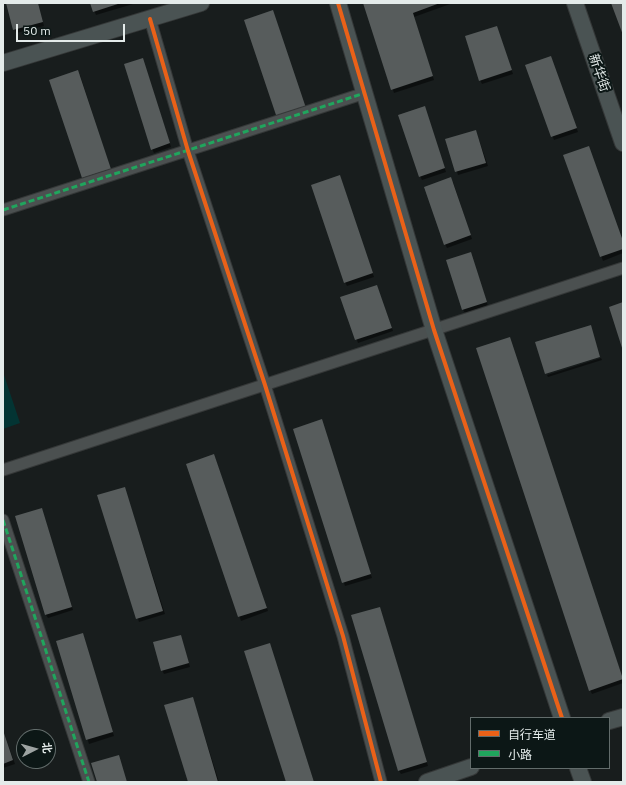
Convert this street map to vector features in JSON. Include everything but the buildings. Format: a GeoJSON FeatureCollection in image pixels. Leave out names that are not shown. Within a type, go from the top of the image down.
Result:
{"type":"FeatureCollection","features":[{"type":"Feature","properties":{"kind":"street"},"geometry":{"type":"LineString","coordinates":[[3,63],[201,3]]}},
{"type":"Feature","properties":{"kind":"street"},"geometry":{"type":"LineString","coordinates":[[338,3],[434,330],[562,717]]}},
{"type":"Feature","properties":{"kind":"street","name":"新华街"},"geometry":{"type":"LineString","coordinates":[[575,3],[623,143]]}},
{"type":"Feature","properties":{"kind":"street"},"geometry":{"type":"LineString","coordinates":[[150,19],[188,151],[265,385],[343,636],[381,782]]}},
{"type":"Feature","properties":{"kind":"street"},"geometry":{"type":"LineString","coordinates":[[3,210],[365,93]]}},
{"type":"Feature","properties":{"kind":"street"},"geometry":{"type":"LineString","coordinates":[[3,470],[623,268]]}},
{"type":"Feature","properties":{"kind":"street"},"geometry":{"type":"LineString","coordinates":[[3,520],[89,782]]}},
{"type":"Feature","properties":{"kind":"street"},"geometry":{"type":"LineString","coordinates":[[610,721],[623,717]]}},
{"type":"Feature","properties":{"kind":"street"},"geometry":{"type":"LineString","coordinates":[[427,782],[470,767]]}},
{"type":"Feature","properties":{"kind":"street"},"geometry":{"type":"LineString","coordinates":[[578,769],[583,782]]}},
{"type":"Feature","properties":{"kind":"shaded area"},"geometry":{"type":"Polygon","coordinates":[[[3,372],[20,423],[3,429],[3,372]]]}},
{"type":"Feature","properties":{"kind":"marked path"},"geometry":{"type":"LineString","coordinates":[[3,210],[365,93]]}},
{"type":"Feature","properties":{"kind":"marked path"},"geometry":{"type":"LineString","coordinates":[[3,520],[89,782]]}},
{"type":"Feature","properties":{"kind":"cycle path"},"geometry":{"type":"LineString","coordinates":[[338,3],[434,330],[562,717]]}},
{"type":"Feature","properties":{"kind":"cycle path"},"geometry":{"type":"LineString","coordinates":[[150,19],[188,151],[265,385],[343,636],[381,782]]}}]}
